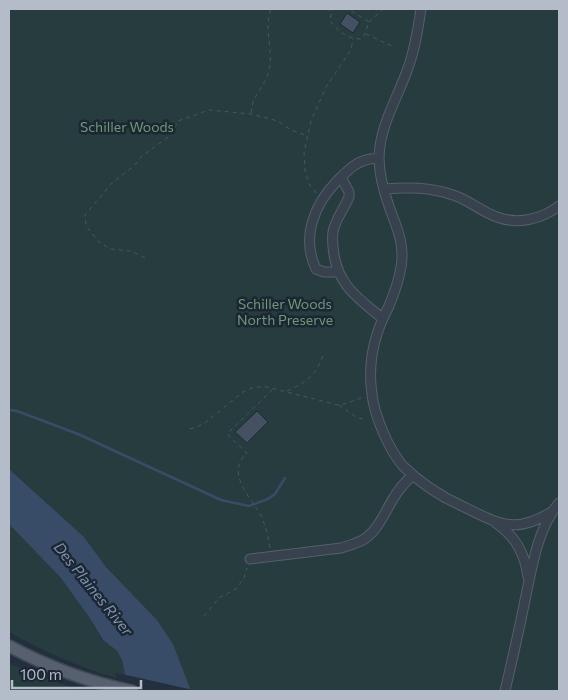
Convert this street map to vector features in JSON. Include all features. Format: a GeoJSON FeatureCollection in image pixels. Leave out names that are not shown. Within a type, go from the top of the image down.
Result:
{"type":"FeatureCollection","features":[{"type":"Feature","properties":{"kind":"main road"},"geometry":{"type":"LineString","coordinates":[[9,646],[70,674],[132,691]]}},
{"type":"Feature","properties":{"kind":"lane"},"geometry":{"type":"LineString","coordinates":[[421,9],[416,42],[408,69],[385,126],[379,158],[387,201],[400,237],[402,256],[395,290],[377,334],[371,372],[372,395],[377,416],[388,443],[402,464],[437,493],[504,529],[518,546],[526,564],[529,582]]}},
{"type":"Feature","properties":{"kind":"lane"},"geometry":{"type":"LineString","coordinates":[[338,272],[324,272],[316,269],[312,258],[310,239],[313,219],[329,189],[351,167],[371,158],[379,158]]}},
{"type":"Feature","properties":{"kind":"lane"},"geometry":{"type":"LineString","coordinates":[[341,177],[350,196],[334,229],[332,240],[338,272],[352,292],[382,318]]}},
{"type":"Feature","properties":{"kind":"lane"},"geometry":{"type":"LineString","coordinates":[[384,189],[434,189],[466,200],[498,218],[509,220],[534,219],[547,215],[559,206]]}},
{"type":"Feature","properties":{"kind":"lane"},"geometry":{"type":"LineString","coordinates":[[250,559],[341,548],[354,544],[374,531],[393,498],[413,475]]}},
{"type":"Feature","properties":{"kind":"lane"},"geometry":{"type":"LineString","coordinates":[[505,691],[529,582],[542,535],[546,523],[559,503]]}},
{"type":"Feature","properties":{"kind":"lane"},"geometry":{"type":"LineString","coordinates":[[494,522],[517,525],[541,518],[553,511]]}},
{"type":"Feature","properties":{"kind":"path"},"geometry":{"type":"LineString","coordinates":[[251,114],[253,102],[268,75],[271,52],[268,16],[271,9]]}},
{"type":"Feature","properties":{"kind":"path"},"geometry":{"type":"LineString","coordinates":[[320,9],[336,9]]}},
{"type":"Feature","properties":{"kind":"path"},"geometry":{"type":"LineString","coordinates":[[348,9],[369,22]]}},
{"type":"Feature","properties":{"kind":"path"},"geometry":{"type":"LineString","coordinates":[[332,10],[330,21],[338,31],[353,39],[361,39],[369,22],[383,9]]}},
{"type":"Feature","properties":{"kind":"path"},"geometry":{"type":"LineString","coordinates":[[365,34],[394,47]]}},
{"type":"Feature","properties":{"kind":"path"},"geometry":{"type":"LineString","coordinates":[[322,200],[310,184],[305,170],[304,152],[311,121],[326,87],[351,50],[353,39]]}},
{"type":"Feature","properties":{"kind":"path"},"geometry":{"type":"LineString","coordinates":[[145,258],[131,251],[110,249],[99,242],[86,226],[85,215],[112,183],[134,166],[142,156],[170,135],[178,121],[208,110],[251,114],[278,121],[291,130],[308,136]]}},
{"type":"Feature","properties":{"kind":"path"},"geometry":{"type":"LineString","coordinates":[[286,391],[301,384],[314,373],[321,362],[324,352]]}},
{"type":"Feature","properties":{"kind":"path"},"geometry":{"type":"LineString","coordinates":[[190,429],[206,422],[249,388],[260,386],[338,405],[372,395]]}},
{"type":"Feature","properties":{"kind":"path"},"geometry":{"type":"LineString","coordinates":[[272,556],[268,532],[261,516],[243,490],[239,477],[240,460],[247,452],[227,434],[273,389]]}},
{"type":"Feature","properties":{"kind":"path"},"geometry":{"type":"LineString","coordinates":[[338,405],[356,418],[366,420]]}},
{"type":"Feature","properties":{"kind":"path"},"geometry":{"type":"LineString","coordinates":[[204,616],[219,598],[236,589],[244,578],[250,559]]}},
{"type":"Feature","properties":{"kind":"green space","name":"Schiller Woods North Preserve"},"geometry":{"type":"Polygon","coordinates":[[[9,9],[559,9],[559,691],[190,690],[173,644],[157,620],[106,567],[84,537],[9,469],[9,9]]]}},
{"type":"Feature","properties":{"kind":"green space"},"geometry":{"type":"Polygon","coordinates":[[[9,524],[61,578],[89,617],[102,640],[117,651],[122,660],[125,675],[115,673],[116,678],[74,664],[9,632],[9,524]]]}},
{"type":"Feature","properties":{"kind":"green space"},"geometry":{"type":"Polygon","coordinates":[[[9,662],[38,676],[83,691],[9,691],[9,662]]]}},
{"type":"Feature","properties":{"kind":"water","name":"Des Plaines River"},"geometry":{"type":"Polygon","coordinates":[[[9,469],[84,537],[106,567],[157,620],[173,644],[191,691],[131,691],[122,660],[117,651],[103,640],[61,578],[9,524],[9,469]]]}},
{"type":"Feature","properties":{"kind":"pier"},"geometry":{"type":"Polygon","coordinates":[[[122,674],[193,690],[193,691],[129,691],[122,674]]]}},
{"type":"Feature","properties":{"kind":"building"},"geometry":{"type":"Polygon","coordinates":[[[347,13],[360,22],[353,33],[340,24],[347,13]]]}},
{"type":"Feature","properties":{"kind":"building"},"geometry":{"type":"Polygon","coordinates":[[[257,411],[268,422],[247,443],[235,432],[257,411]]]}},
{"type":"Feature","properties":{"kind":"waterway"},"geometry":{"type":"LineString","coordinates":[[9,410],[17,411],[78,434],[221,500],[249,506],[268,499],[275,494],[285,478]]}},
{"type":"Feature","properties":{"kind":"park label","name":"Schiller Woods"},"geometry":{"type":"Point","coordinates":[127,127]}}]}
